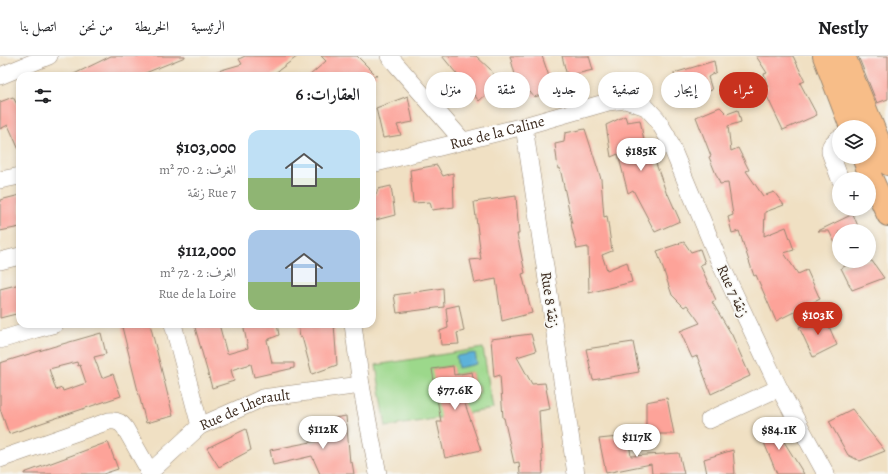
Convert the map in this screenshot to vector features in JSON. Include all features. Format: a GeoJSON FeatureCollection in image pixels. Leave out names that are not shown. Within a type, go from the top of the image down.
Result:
{"type":"FeatureCollection","features":[{"type":"Feature","properties":{"kind":"main road"},"geometry":{"type":"LineString","coordinates":[[824,56],[848,120]]}},
{"type":"Feature","properties":{"kind":"main road"},"geometry":{"type":"LineString","coordinates":[[844,56],[888,164]]}},
{"type":"Feature","properties":{"kind":"main road"},"geometry":{"type":"LineString","coordinates":[[876,192],[888,215]]}},
{"type":"Feature","properties":{"kind":"street"},"geometry":{"type":"LineString","coordinates":[[0,76],[49,56]]}},
{"type":"Feature","properties":{"kind":"street"},"geometry":{"type":"LineString","coordinates":[[389,56],[463,141]]}},
{"type":"Feature","properties":{"kind":"street","name":"Rue de la Caline"},"geometry":{"type":"LineString","coordinates":[[376,163],[524,126],[598,105]]}},
{"type":"Feature","properties":{"kind":"street","name":"Rue 7 زنقة"},"geometry":{"type":"LineString","coordinates":[[647,108],[657,119],[667,136],[720,263],[779,388],[826,474]]}},
{"type":"Feature","properties":{"kind":"street","name":"Rue 8 زنقة"},"geometry":{"type":"LineString","coordinates":[[524,126],[576,474]]}},
{"type":"Feature","properties":{"kind":"street"},"geometry":{"type":"LineString","coordinates":[[832,143],[829,148],[832,157]]}},
{"type":"Feature","properties":{"kind":"street"},"geometry":{"type":"LineString","coordinates":[[0,179],[16,177]]}},
{"type":"Feature","properties":{"kind":"street"},"geometry":{"type":"LineString","coordinates":[[0,261],[16,257]]}},
{"type":"Feature","properties":{"kind":"street"},"geometry":{"type":"LineString","coordinates":[[0,340],[40,328]]}},
{"type":"Feature","properties":{"kind":"street"},"geometry":{"type":"LineString","coordinates":[[174,328],[200,426]]}},
{"type":"Feature","properties":{"kind":"street"},"geometry":{"type":"LineString","coordinates":[[354,328],[361,384],[378,474]]}},
{"type":"Feature","properties":{"kind":"street","name":"Rue de Lherault"},"geometry":{"type":"LineString","coordinates":[[149,473],[200,426],[262,398],[361,384]]}},
{"type":"Feature","properties":{"kind":"street"},"geometry":{"type":"LineString","coordinates":[[709,420],[779,388]]}},
{"type":"Feature","properties":{"kind":"street"},"geometry":{"type":"LineString","coordinates":[[0,459],[114,420],[122,424],[125,428],[149,473]]}},
{"type":"Feature","properties":{"kind":"green space"},"geometry":{"type":"Polygon","coordinates":[[[483,348],[493,409],[386,427],[376,365],[483,348]],[[452,366],[432,369],[463,401],[476,399],[476,394],[480,393],[479,385],[474,385],[472,372],[454,375],[452,366]]]}},
{"type":"Feature","properties":{"kind":"water"},"geometry":{"type":"Polygon","coordinates":[[[475,353],[477,364],[458,368],[456,356],[475,353]]]}},
{"type":"Feature","properties":{"kind":"building"},"geometry":{"type":"Polygon","coordinates":[[[111,56],[185,56],[148,72],[78,72],[111,56]]]}},
{"type":"Feature","properties":{"kind":"building"},"geometry":{"type":"Polygon","coordinates":[[[245,56],[298,56],[276,72],[214,72],[242,64],[239,59],[245,56]]]}},
{"type":"Feature","properties":{"kind":"building"},"geometry":{"type":"Polygon","coordinates":[[[321,56],[357,56],[373,72],[314,72],[326,61],[321,56]]]}},
{"type":"Feature","properties":{"kind":"building"},"geometry":{"type":"Polygon","coordinates":[[[442,56],[476,56],[492,72],[484,72],[484,96],[479,101],[476,97],[476,72],[455,72],[442,56]]]}},
{"type":"Feature","properties":{"kind":"building"},"geometry":{"type":"Polygon","coordinates":[[[510,56],[542,56],[548,72],[538,72],[538,96],[534,97],[530,92],[530,72],[514,72],[510,56]]]}},
{"type":"Feature","properties":{"kind":"building"},"geometry":{"type":"Polygon","coordinates":[[[562,56],[589,56],[593,70],[584,72],[566,72],[562,56]]]}},
{"type":"Feature","properties":{"kind":"building"},"geometry":{"type":"Polygon","coordinates":[[[756,56],[793,56],[805,81],[800,83],[817,115],[783,130],[768,98],[768,72],[766,72],[756,56]]]}},
{"type":"Feature","properties":{"kind":"building"},"geometry":{"type":"Polygon","coordinates":[[[858,56],[888,56],[888,99],[877,103],[858,56]]]}},
{"type":"Feature","properties":{"kind":"building"},"geometry":{"type":"Polygon","coordinates":[[[714,61],[716,72],[711,75],[711,72],[677,72],[714,61]]]}},
{"type":"Feature","properties":{"kind":"building"},"geometry":{"type":"Polygon","coordinates":[[[408,96],[413,122],[397,125],[401,135],[383,138],[376,108],[408,96]]]}},
{"type":"Feature","properties":{"kind":"building"},"geometry":{"type":"Polygon","coordinates":[[[13,97],[16,103],[16,143],[8,125],[0,129],[0,102],[13,97]]]}},
{"type":"Feature","properties":{"kind":"building"},"geometry":{"type":"Polygon","coordinates":[[[719,107],[727,114],[738,110],[741,122],[728,126],[731,151],[738,148],[749,170],[746,171],[763,196],[774,192],[784,205],[765,212],[764,236],[786,227],[794,250],[784,253],[798,274],[807,270],[820,299],[776,321],[756,275],[754,276],[739,231],[732,233],[728,217],[733,215],[728,183],[720,184],[709,157],[711,156],[696,117],[719,107]]]}},
{"type":"Feature","properties":{"kind":"building"},"geometry":{"type":"Polygon","coordinates":[[[625,116],[627,122],[640,120],[648,161],[654,158],[667,195],[668,194],[680,221],[655,232],[633,190],[628,193],[618,154],[611,157],[606,125],[625,116]]]}},
{"type":"Feature","properties":{"kind":"building"},"geometry":{"type":"Polygon","coordinates":[[[585,129],[601,179],[604,217],[607,216],[612,251],[602,255],[607,270],[627,262],[632,282],[589,293],[588,247],[577,249],[560,168],[558,169],[555,144],[564,142],[565,133],[585,129]]]}},
{"type":"Feature","properties":{"kind":"building"},"geometry":{"type":"Polygon","coordinates":[[[437,165],[443,176],[453,173],[454,207],[432,210],[430,202],[413,203],[410,170],[437,165]]]}},
{"type":"Feature","properties":{"kind":"building"},"geometry":{"type":"Polygon","coordinates":[[[391,186],[395,215],[376,220],[376,195],[378,189],[391,186]]]}},
{"type":"Feature","properties":{"kind":"building"},"geometry":{"type":"Polygon","coordinates":[[[16,196],[16,228],[0,231],[0,200],[16,196]]]}},
{"type":"Feature","properties":{"kind":"building"},"geometry":{"type":"Polygon","coordinates":[[[516,196],[519,234],[517,234],[525,273],[522,274],[532,313],[502,321],[496,279],[475,283],[470,260],[481,259],[474,202],[516,196]]]}},
{"type":"Feature","properties":{"kind":"building"},"geometry":{"type":"Polygon","coordinates":[[[849,216],[854,216],[857,224],[832,224],[849,216]]]}},
{"type":"Feature","properties":{"kind":"building"},"geometry":{"type":"Polygon","coordinates":[[[832,224],[832,237],[829,231],[818,231],[832,224]]]}},
{"type":"Feature","properties":{"kind":"building"},"geometry":{"type":"Polygon","coordinates":[[[684,242],[691,252],[700,249],[705,263],[700,265],[716,300],[712,302],[732,335],[750,376],[711,394],[697,356],[692,358],[680,331],[700,323],[687,305],[684,307],[672,295],[657,251],[684,242]]]}},
{"type":"Feature","properties":{"kind":"building"},"geometry":{"type":"Polygon","coordinates":[[[876,267],[884,278],[852,290],[841,268],[876,268],[876,267]]]}},
{"type":"Feature","properties":{"kind":"building"},"geometry":{"type":"Polygon","coordinates":[[[16,285],[16,314],[0,318],[0,289],[16,285]]]}},
{"type":"Feature","properties":{"kind":"building"},"geometry":{"type":"Polygon","coordinates":[[[443,288],[444,307],[397,313],[394,295],[443,288]]]}},
{"type":"Feature","properties":{"kind":"building"},"geometry":{"type":"Polygon","coordinates":[[[459,305],[464,331],[457,333],[459,344],[441,345],[440,331],[448,328],[446,308],[459,305]]]}},
{"type":"Feature","properties":{"kind":"building"},"geometry":{"type":"Polygon","coordinates":[[[825,317],[837,345],[813,357],[799,327],[825,317]]]}},
{"type":"Feature","properties":{"kind":"building"},"geometry":{"type":"Polygon","coordinates":[[[122,328],[151,328],[173,416],[146,423],[122,328]]]}},
{"type":"Feature","properties":{"kind":"building"},"geometry":{"type":"Polygon","coordinates":[[[195,328],[220,328],[227,354],[248,348],[244,328],[278,328],[279,335],[267,340],[272,363],[294,363],[294,368],[254,377],[251,364],[231,370],[234,381],[212,388],[195,328]]]}},
{"type":"Feature","properties":{"kind":"building"},"geometry":{"type":"Polygon","coordinates":[[[299,328],[334,328],[337,365],[312,374],[302,337],[300,338],[299,328]]]}},
{"type":"Feature","properties":{"kind":"building"},"geometry":{"type":"Polygon","coordinates":[[[101,333],[106,354],[94,357],[102,378],[113,374],[121,396],[9,434],[0,409],[0,363],[101,333]],[[77,362],[49,369],[56,390],[62,388],[63,391],[86,383],[80,365],[78,366],[77,362]]]}},
{"type":"Feature","properties":{"kind":"building"},"geometry":{"type":"Polygon","coordinates":[[[531,334],[536,351],[517,357],[532,384],[545,383],[550,409],[539,411],[543,474],[520,474],[519,462],[514,463],[503,418],[500,375],[494,377],[491,339],[531,334]]]}},
{"type":"Feature","properties":{"kind":"building"},"geometry":{"type":"Polygon","coordinates":[[[633,342],[639,372],[593,380],[586,349],[633,342]]]}},
{"type":"Feature","properties":{"kind":"building"},"geometry":{"type":"Polygon","coordinates":[[[453,366],[454,375],[472,372],[477,399],[464,401],[481,450],[445,458],[437,422],[441,422],[432,369],[453,366]]]}},
{"type":"Feature","properties":{"kind":"building"},"geometry":{"type":"Polygon","coordinates":[[[667,398],[674,434],[646,434],[646,402],[667,398]]]}},
{"type":"Feature","properties":{"kind":"building"},"geometry":{"type":"Polygon","coordinates":[[[852,409],[885,451],[860,461],[848,455],[829,421],[852,409]]]}},
{"type":"Feature","properties":{"kind":"building"},"geometry":{"type":"Polygon","coordinates":[[[346,416],[350,463],[352,462],[354,474],[320,474],[312,456],[273,465],[270,450],[324,438],[322,420],[346,416]]]}},
{"type":"Feature","properties":{"kind":"building"},"geometry":{"type":"Polygon","coordinates":[[[770,419],[804,474],[777,474],[758,428],[770,419]]]}},
{"type":"Feature","properties":{"kind":"building"},"geometry":{"type":"Polygon","coordinates":[[[246,429],[251,450],[219,467],[207,448],[246,429]]]}},
{"type":"Feature","properties":{"kind":"building"},"geometry":{"type":"Polygon","coordinates":[[[628,436],[631,456],[679,453],[684,474],[652,474],[651,464],[606,473],[599,439],[628,436]]]}},
{"type":"Feature","properties":{"kind":"building"},"geometry":{"type":"Polygon","coordinates":[[[108,442],[118,469],[103,474],[24,474],[24,473],[108,442]]]}},
{"type":"Feature","properties":{"kind":"building"},"geometry":{"type":"Polygon","coordinates":[[[733,450],[735,474],[707,474],[704,459],[733,450]]]}}]}
